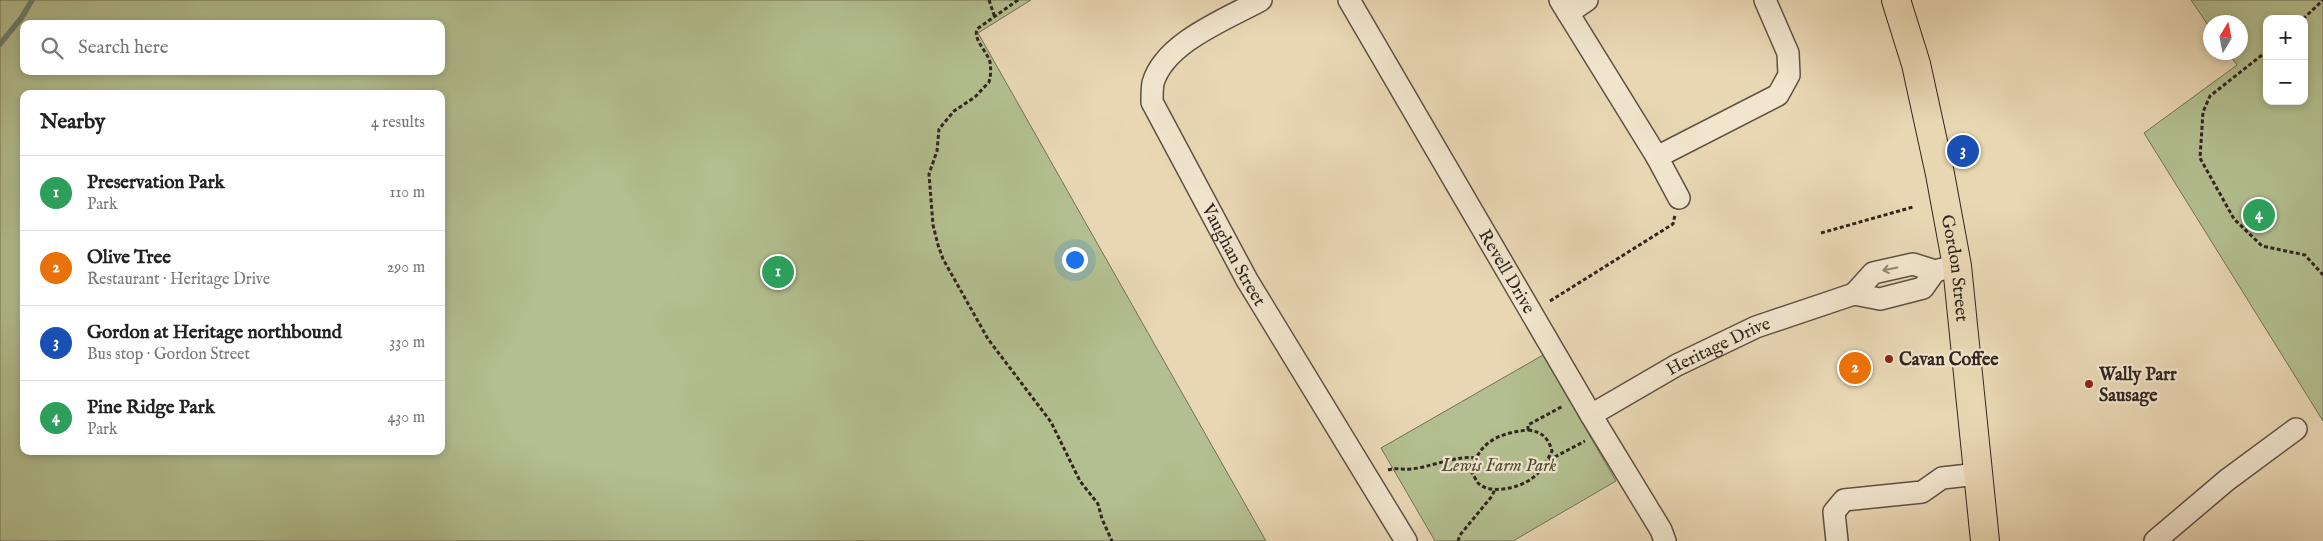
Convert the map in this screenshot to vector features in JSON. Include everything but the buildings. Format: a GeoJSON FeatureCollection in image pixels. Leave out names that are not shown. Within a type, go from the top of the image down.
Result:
{"type":"FeatureCollection","features":[{"type":"Feature","properties":{"kind":"main road","name":"Gordon Street"},"geometry":{"type":"LineString","coordinates":[[1896,0],[1916,64],[1940,174],[1946,268],[1978,474],[1985,541]]}},
{"type":"Feature","properties":{"kind":"street","name":"Vaughan Street"},"geometry":{"type":"LineString","coordinates":[[1261,0],[1180,45],[1161,67],[1153,84],[1152,102],[1247,280],[1406,541]]}},
{"type":"Feature","properties":{"kind":"street","name":"Revell Drive"},"geometry":{"type":"LineString","coordinates":[[1349,0],[1580,396],[1661,530],[1665,541]]}},
{"type":"Feature","properties":{"kind":"street"},"geometry":{"type":"LineString","coordinates":[[1587,0],[1564,7],[1657,157],[1679,198]]}},
{"type":"Feature","properties":{"kind":"street"},"geometry":{"type":"LineString","coordinates":[[1657,157],[1762,105],[1778,95],[1789,75],[1788,53],[1765,0]]}},
{"type":"Feature","properties":{"kind":"street","name":"Heritage Drive"},"geometry":{"type":"LineString","coordinates":[[1596,423],[1677,365],[1756,327],[1854,294],[1880,299],[1923,288],[1946,268]]}},
{"type":"Feature","properties":{"kind":"street"},"geometry":{"type":"LineString","coordinates":[[2155,541],[2227,480],[2296,429]]}},
{"type":"Feature","properties":{"kind":"street"},"geometry":{"type":"LineString","coordinates":[[1837,541],[1834,512],[1844,500],[1922,492],[1942,478],[1978,474]]}},
{"type":"Feature","properties":{"kind":"path"},"geometry":{"type":"LineString","coordinates":[[989,0],[995,18]]}},
{"type":"Feature","properties":{"kind":"path"},"geometry":{"type":"LineString","coordinates":[[1011,0],[1017,0]]}},
{"type":"Feature","properties":{"kind":"path"},"geometry":{"type":"LineString","coordinates":[[1017,0],[995,18],[977,29],[975,34],[990,64],[989,82],[975,97],[954,112],[939,129],[937,151],[929,174],[933,225],[943,259],[1005,364],[1051,422],[1080,481],[1098,504],[1102,519],[1112,541]]}},
{"type":"Feature","properties":{"kind":"path"},"geometry":{"type":"LineString","coordinates":[[2307,15],[2323,0]]}},
{"type":"Feature","properties":{"kind":"path"},"geometry":{"type":"LineString","coordinates":[[2263,54],[2210,96],[2203,112],[2200,158],[2234,219],[2248,233],[2262,246],[2305,256],[2323,275]]}},
{"type":"Feature","properties":{"kind":"path"},"geometry":{"type":"LineString","coordinates":[[1550,301],[1673,224],[1679,198]]}},
{"type":"Feature","properties":{"kind":"path"},"geometry":{"type":"LineString","coordinates":[[1821,233],[1913,207]]}},
{"type":"Feature","properties":{"kind":"path"},"geometry":{"type":"LineString","coordinates":[[1528,430],[1528,425],[1580,396]]}},
{"type":"Feature","properties":{"kind":"path"},"geometry":{"type":"LineString","coordinates":[[1547,461],[1552,451],[1550,442],[1540,432],[1528,430],[1513,432],[1494,438],[1474,458],[1472,473],[1478,483],[1485,487],[1496,489],[1522,484],[1532,479],[1547,461],[1596,423]]}},
{"type":"Feature","properties":{"kind":"path"},"geometry":{"type":"LineString","coordinates":[[1388,470],[1396,467],[1409,469],[1432,466],[1467,457],[1474,458]]}},
{"type":"Feature","properties":{"kind":"path"},"geometry":{"type":"LineString","coordinates":[[1458,541],[1460,535],[1496,489]]}},
{"type":"Feature","properties":{"kind":"green space"},"geometry":{"type":"Polygon","coordinates":[[[0,0],[1031,0],[978,33],[1266,541],[0,541],[0,0]]]}},
{"type":"Feature","properties":{"kind":"green space"},"geometry":{"type":"Polygon","coordinates":[[[2191,0],[2323,0],[2323,421],[2144,133],[2237,65],[2233,60],[2248,60],[2248,15],[2203,15],[2203,18],[2191,0]]]}},
{"type":"Feature","properties":{"kind":"green space","name":"Lewis Farm Park"},"geometry":{"type":"Polygon","coordinates":[[[1543,355],[1616,481],[1513,541],[1435,541],[1381,448],[1543,355]]]}},
{"type":"Feature","properties":{"kind":"waterway"},"geometry":{"type":"LineString","coordinates":[[0,44],[22,17],[32,0]]}},
{"type":"Feature","properties":{"kind":"place","name":"Gordon at Heritage northbound"},"geometry":{"type":"Point","coordinates":[1963,151]}},
{"type":"Feature","properties":{"kind":"place","name":"Pine Ridge Park"},"geometry":{"type":"Point","coordinates":[2259,215]}},
{"type":"Feature","properties":{"kind":"place","name":"Preservation Park"},"geometry":{"type":"Point","coordinates":[778,272]}},
{"type":"Feature","properties":{"kind":"place","name":"Cavan Coffee"},"geometry":{"type":"Point","coordinates":[1889,359]}},
{"type":"Feature","properties":{"kind":"place","name":"Olive Tree"},"geometry":{"type":"Point","coordinates":[1855,368]}},
{"type":"Feature","properties":{"kind":"place","name":"Wally Parr Sausage"},"geometry":{"type":"Point","coordinates":[2089,384]}}]}
